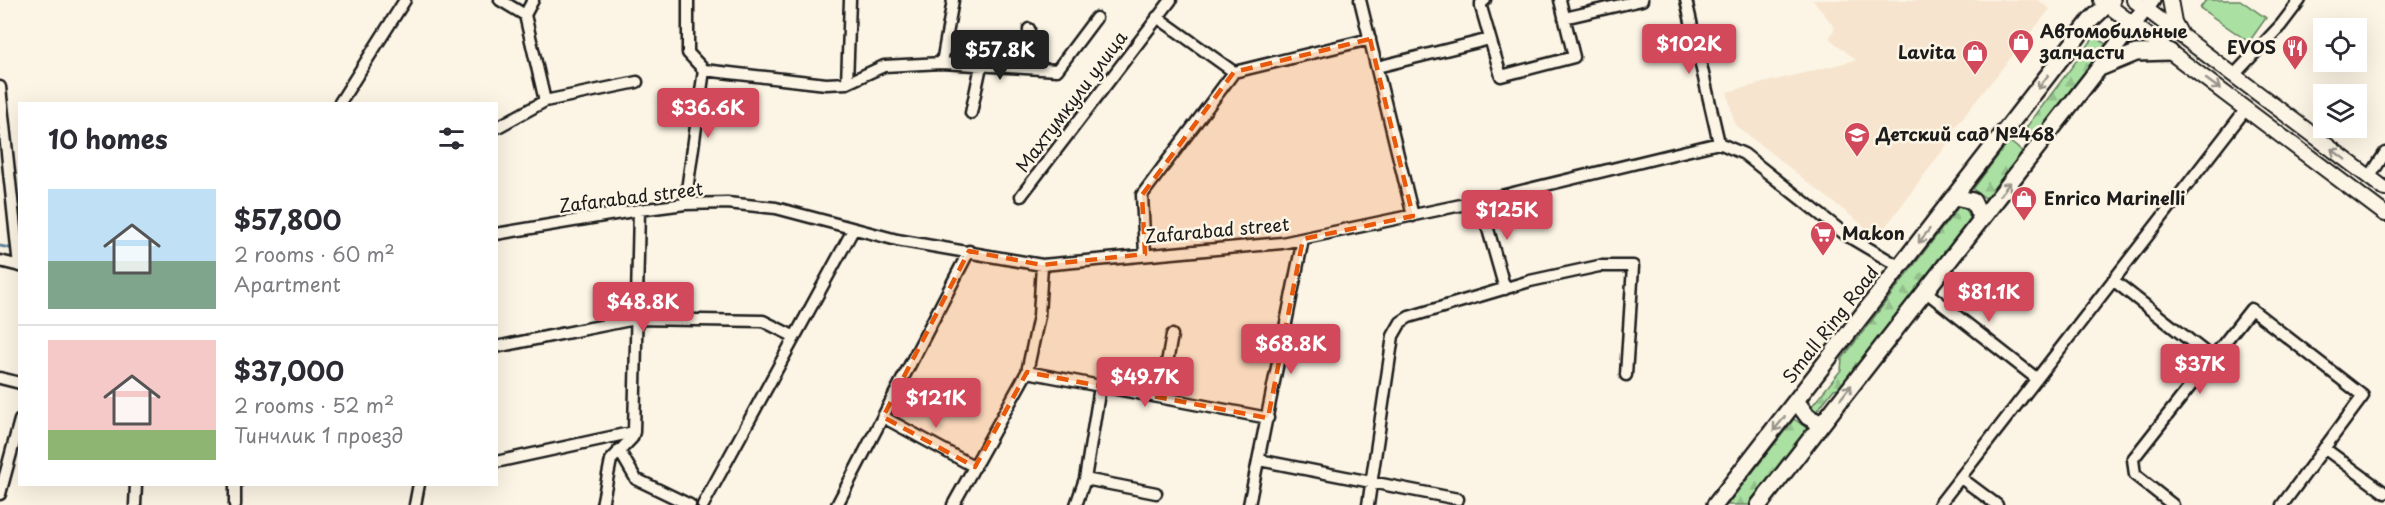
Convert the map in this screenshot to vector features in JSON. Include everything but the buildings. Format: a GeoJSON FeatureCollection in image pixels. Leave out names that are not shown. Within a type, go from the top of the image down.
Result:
{"type":"FeatureCollection","features":[{"type":"Feature","properties":{"kind":"highway","name":"Small Ring Road"},"geometry":{"type":"LineString","coordinates":[[1715,505],[2106,2]]}},
{"type":"Feature","properties":{"kind":"highway"},"geometry":{"type":"LineString","coordinates":[[1759,505],[2133,24],[2144,3]]}},
{"type":"Feature","properties":{"kind":"highway"},"geometry":{"type":"LineString","coordinates":[[2097,70],[2136,53],[2170,52]]}},
{"type":"Feature","properties":{"kind":"highway"},"geometry":{"type":"LineString","coordinates":[[1955,197],[1973,201],[1979,208],[1981,219]]}},
{"type":"Feature","properties":{"kind":"highway"},"geometry":{"type":"LineString","coordinates":[[1797,402],[1808,417],[1822,424]]}},
{"type":"Feature","properties":{"kind":"main road"},"geometry":{"type":"LineString","coordinates":[[2170,0],[2174,22],[2183,37]]}},
{"type":"Feature","properties":{"kind":"main road"},"geometry":{"type":"LineString","coordinates":[[2106,2],[2385,214]]}},
{"type":"Feature","properties":{"kind":"main road"},"geometry":{"type":"LineString","coordinates":[[2144,3],[2183,37],[2385,189]]}},
{"type":"Feature","properties":{"kind":"street"},"geometry":{"type":"LineString","coordinates":[[340,102],[405,0]]}},
{"type":"Feature","properties":{"kind":"street"},"geometry":{"type":"LineString","coordinates":[[501,0],[525,15]]}},
{"type":"Feature","properties":{"kind":"street"},"geometry":{"type":"LineString","coordinates":[[533,0],[525,15],[544,101]]}},
{"type":"Feature","properties":{"kind":"street"},"geometry":{"type":"LineString","coordinates":[[688,0],[688,53],[704,70],[826,84],[847,83],[884,66],[942,63],[1057,70],[1096,18]]}},
{"type":"Feature","properties":{"kind":"street"},"geometry":{"type":"LineString","coordinates":[[847,83],[850,0]]}},
{"type":"Feature","properties":{"kind":"street"},"geometry":{"type":"LineString","coordinates":[[942,63],[953,0]]}},
{"type":"Feature","properties":{"kind":"street","name":"Махтумкули улица"},"geometry":{"type":"LineString","coordinates":[[1021,195],[1171,0]]}},
{"type":"Feature","properties":{"kind":"street"},"geometry":{"type":"LineString","coordinates":[[1360,0],[1413,216]]}},
{"type":"Feature","properties":{"kind":"street"},"geometry":{"type":"LineString","coordinates":[[1481,1],[1501,76],[1574,57],[1575,53],[1560,0]]}},
{"type":"Feature","properties":{"kind":"street"},"geometry":{"type":"LineString","coordinates":[[1564,18],[1642,0]]}},
{"type":"Feature","properties":{"kind":"street"},"geometry":{"type":"LineString","coordinates":[[1686,0],[1719,143],[1744,154],[1846,235],[1900,267]]}},
{"type":"Feature","properties":{"kind":"street"},"geometry":{"type":"LineString","coordinates":[[2234,75],[2282,26],[2300,0]]}},
{"type":"Feature","properties":{"kind":"street"},"geometry":{"type":"LineString","coordinates":[[1158,17],[1234,72]]}},
{"type":"Feature","properties":{"kind":"street"},"geometry":{"type":"LineString","coordinates":[[1028,68],[1029,29]]}},
{"type":"Feature","properties":{"kind":"street"},"geometry":{"type":"LineString","coordinates":[[1145,255],[1142,195],[1234,72],[1370,39]]}},
{"type":"Feature","properties":{"kind":"street"},"geometry":{"type":"LineString","coordinates":[[1377,67],[1490,39]]}},
{"type":"Feature","properties":{"kind":"street"},"geometry":{"type":"LineString","coordinates":[[971,113],[981,66]]}},
{"type":"Feature","properties":{"kind":"street"},"geometry":{"type":"LineString","coordinates":[[685,204],[704,70]]}},
{"type":"Feature","properties":{"kind":"street"},"geometry":{"type":"LineString","coordinates":[[498,127],[544,101],[637,82]]}},
{"type":"Feature","properties":{"kind":"street"},"geometry":{"type":"LineString","coordinates":[[0,87],[18,257]]}},
{"type":"Feature","properties":{"kind":"street"},"geometry":{"type":"LineString","coordinates":[[1939,505],[2246,109]]}},
{"type":"Feature","properties":{"kind":"street","name":"Zafarabad street"},"geometry":{"type":"LineString","coordinates":[[498,234],[639,210],[685,204],[727,203],[776,208],[852,230],[927,246],[969,251],[1042,265],[1303,239],[1480,201],[1719,143]]}},
{"type":"Feature","properties":{"kind":"street"},"geometry":{"type":"LineString","coordinates":[[2370,178],[2385,153]]}},
{"type":"Feature","properties":{"kind":"street"},"geometry":{"type":"LineString","coordinates":[[1480,201],[1505,289]]}},
{"type":"Feature","properties":{"kind":"street"},"geometry":{"type":"LineString","coordinates":[[602,505],[608,468],[634,432],[639,210]]}},
{"type":"Feature","properties":{"kind":"street"},"geometry":{"type":"LineString","coordinates":[[703,505],[852,230]]}},
{"type":"Feature","properties":{"kind":"street"},"geometry":{"type":"LineString","coordinates":[[1249,505],[1303,239]]}},
{"type":"Feature","properties":{"kind":"street"},"geometry":{"type":"LineString","coordinates":[[837,505],[969,251]]}},
{"type":"Feature","properties":{"kind":"street"},"geometry":{"type":"LineString","coordinates":[[0,261],[18,266]]}},
{"type":"Feature","properties":{"kind":"street"},"geometry":{"type":"LineString","coordinates":[[953,505],[1027,372],[1039,316],[1042,265]]}},
{"type":"Feature","properties":{"kind":"street"},"geometry":{"type":"LineString","coordinates":[[1368,505],[1393,336],[1401,322],[1422,312],[1599,266],[1633,266],[1626,375]]}},
{"type":"Feature","properties":{"kind":"street"},"geometry":{"type":"LineString","coordinates":[[2113,280],[2211,357]]}},
{"type":"Feature","properties":{"kind":"street"},"geometry":{"type":"LineString","coordinates":[[1925,291],[2036,378]]}},
{"type":"Feature","properties":{"kind":"street"},"geometry":{"type":"LineString","coordinates":[[2172,505],[2134,475],[2133,459],[2251,309],[2361,392],[2361,399],[2282,505]]}},
{"type":"Feature","properties":{"kind":"street"},"geometry":{"type":"LineString","coordinates":[[498,347],[635,319],[763,321],[793,336]]}},
{"type":"Feature","properties":{"kind":"street"},"geometry":{"type":"LineString","coordinates":[[1161,396],[1172,335]]}},
{"type":"Feature","properties":{"kind":"street"},"geometry":{"type":"LineString","coordinates":[[1027,372],[1268,418]]}},
{"type":"Feature","properties":{"kind":"street"},"geometry":{"type":"LineString","coordinates":[[0,378],[18,382]]}},
{"type":"Feature","properties":{"kind":"street"},"geometry":{"type":"LineString","coordinates":[[1076,505],[1085,479],[1100,387]]}},
{"type":"Feature","properties":{"kind":"street"},"geometry":{"type":"LineString","coordinates":[[883,417],[975,467]]}},
{"type":"Feature","properties":{"kind":"street"},"geometry":{"type":"LineString","coordinates":[[0,494],[18,427]]}},
{"type":"Feature","properties":{"kind":"street"},"geometry":{"type":"LineString","coordinates":[[498,462],[634,432]]}},
{"type":"Feature","properties":{"kind":"street"},"geometry":{"type":"LineString","coordinates":[[2324,448],[2385,493]]}},
{"type":"Feature","properties":{"kind":"street"},"geometry":{"type":"LineString","coordinates":[[620,450],[636,479],[690,505]]}},
{"type":"Feature","properties":{"kind":"street"},"geometry":{"type":"LineString","coordinates":[[1259,460],[1373,480],[1458,499]]}},
{"type":"Feature","properties":{"kind":"street"},"geometry":{"type":"LineString","coordinates":[[1961,477],[1997,505]]}},
{"type":"Feature","properties":{"kind":"street"},"geometry":{"type":"LineString","coordinates":[[1085,479],[1156,493]]}},
{"type":"Feature","properties":{"kind":"street"},"geometry":{"type":"LineString","coordinates":[[135,505],[136,486]]}},
{"type":"Feature","properties":{"kind":"street"},"geometry":{"type":"LineString","coordinates":[[235,505],[236,486]]}},
{"type":"Feature","properties":{"kind":"street"},"geometry":{"type":"LineString","coordinates":[[415,505],[419,486]]}},
{"type":"Feature","properties":{"kind":"highlighted area"},"geometry":{"type":"Polygon","coordinates":[[[1370,39],[1413,216],[1303,239],[1268,418],[1027,372],[975,467],[883,417],[969,251],[1042,265],[1145,254],[1142,195],[1234,72],[1370,39]]]}},
{"type":"Feature","properties":{"kind":"shaded area"},"geometry":{"type":"Polygon","coordinates":[[[1813,0],[2038,0],[2050,9],[1951,132],[1954,135],[1878,237],[1735,125],[1727,92],[1856,60],[1829,38],[1835,28],[1813,0]]]}},
{"type":"Feature","properties":{"kind":"green space"},"geometry":{"type":"Polygon","coordinates":[[[2206,0],[2240,0],[2266,18],[2249,42],[2200,8],[2206,0]]]}},
{"type":"Feature","properties":{"kind":"green space"},"geometry":{"type":"Polygon","coordinates":[[[2095,36],[2108,46],[2037,138],[2025,129],[2095,36]]]}},
{"type":"Feature","properties":{"kind":"green space"},"geometry":{"type":"Polygon","coordinates":[[[2009,141],[2024,153],[1988,200],[1973,189],[2009,141]]]}},
{"type":"Feature","properties":{"kind":"green space"},"geometry":{"type":"Polygon","coordinates":[[[1960,205],[1974,216],[1843,387],[1834,389],[1817,411],[1811,407],[1841,370],[1842,359],[1960,205]]]}},
{"type":"Feature","properties":{"kind":"green space"},"geometry":{"type":"Polygon","coordinates":[[[1794,419],[1809,430],[1751,505],[1727,505],[1794,419]]]}},
{"type":"Feature","properties":{"kind":"waterway"},"geometry":{"type":"LineString","coordinates":[[0,246],[14,249]]}},
{"type":"Feature","properties":{"kind":"place","name":"Автомобильные запчасти"},"geometry":{"type":"Point","coordinates":[2021,65]}},
{"type":"Feature","properties":{"kind":"place","name":"EVOS"},"geometry":{"type":"Point","coordinates":[2295,71]}},
{"type":"Feature","properties":{"kind":"place","name":"Lavita"},"geometry":{"type":"Point","coordinates":[1975,76]}},
{"type":"Feature","properties":{"kind":"place","name":"Детский сад №468"},"geometry":{"type":"Point","coordinates":[1857,158]}},
{"type":"Feature","properties":{"kind":"place","name":"Enrico Marinelli"},"geometry":{"type":"Point","coordinates":[2024,222]}},
{"type":"Feature","properties":{"kind":"place","name":"Makon"},"geometry":{"type":"Point","coordinates":[1823,257]}}]}
